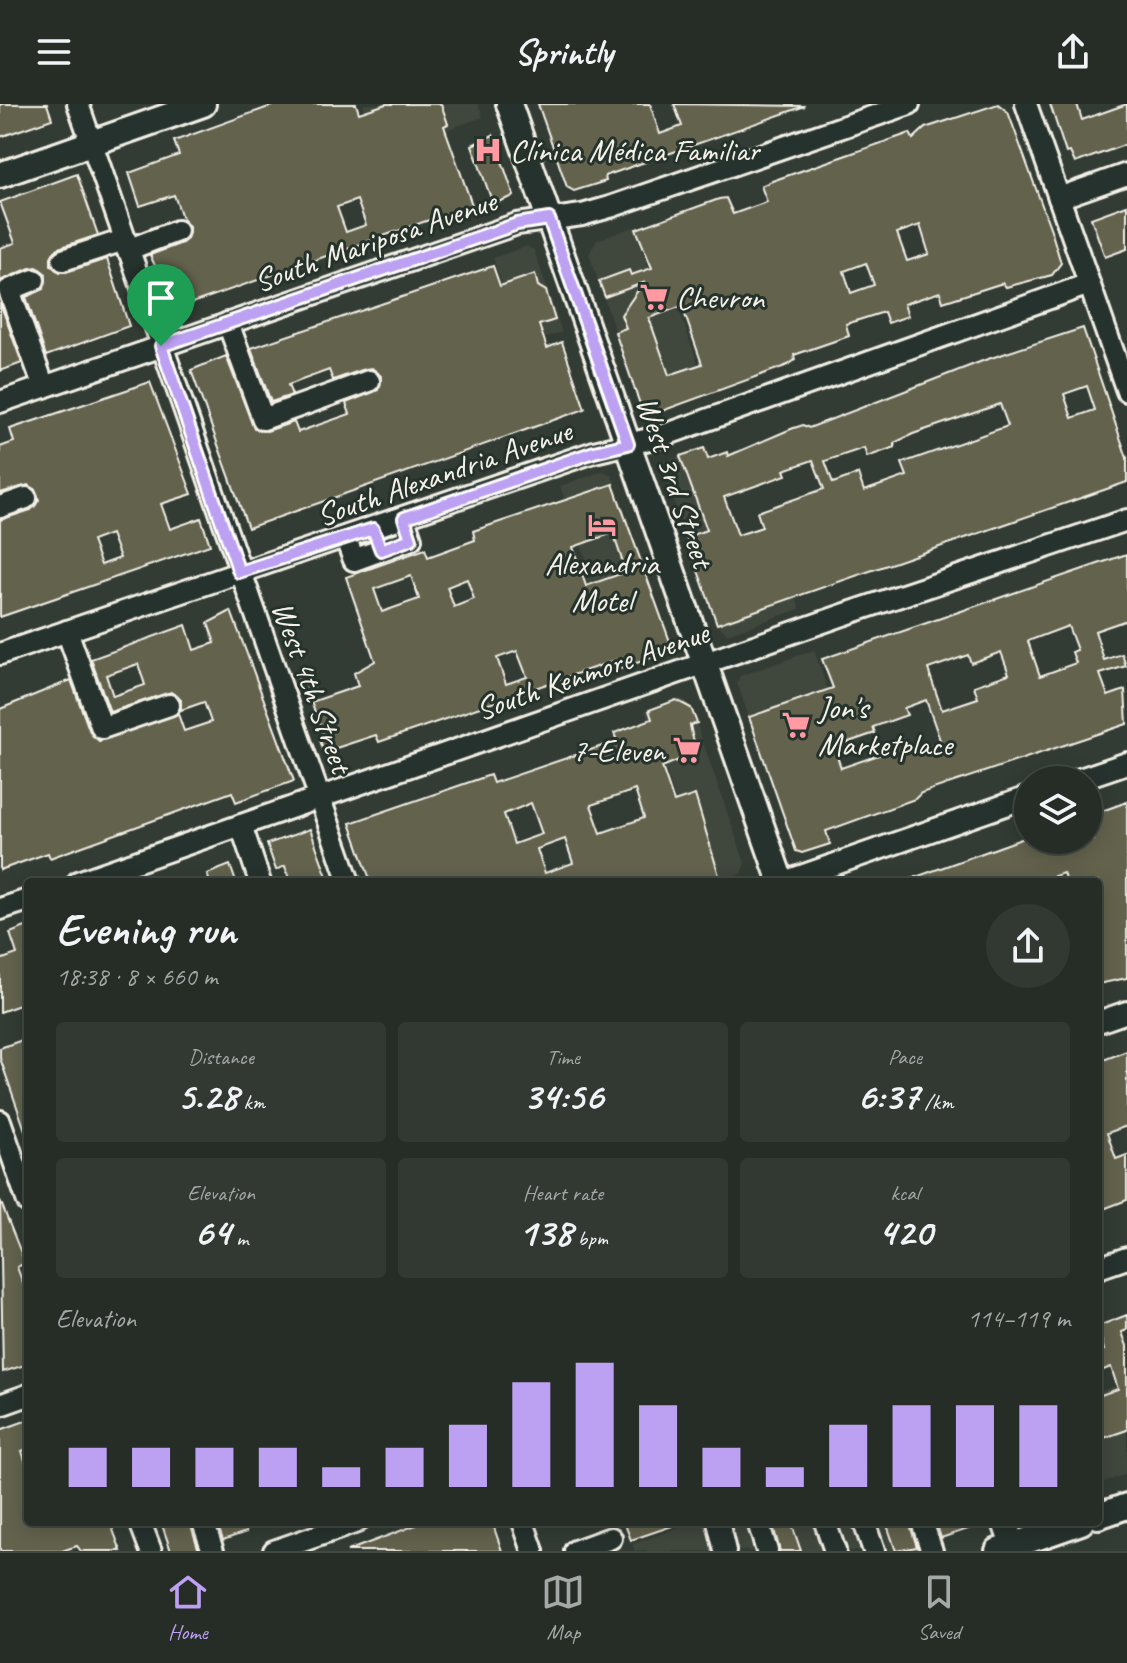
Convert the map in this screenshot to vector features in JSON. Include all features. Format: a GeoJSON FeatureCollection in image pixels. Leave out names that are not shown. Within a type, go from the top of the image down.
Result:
{"type":"FeatureCollection","features":[{"type":"Feature","properties":{"kind":"main road"},"geometry":{"type":"LineString","coordinates":[[0,175],[203,104]]}},
{"type":"Feature","properties":{"kind":"main road","name":"West 3rd Street"},"geometry":{"type":"LineString","coordinates":[[509,104],[781,878]]}},
{"type":"Feature","properties":{"kind":"main road"},"geometry":{"type":"LineString","coordinates":[[1102,1515],[1127,1506]]}},
{"type":"Feature","properties":{"kind":"main road"},"geometry":{"type":"LineString","coordinates":[[1006,1526],[1009,1549],[1070,1526]]}},
{"type":"Feature","properties":{"kind":"street","name":"West 4th Street"},"geometry":{"type":"LineString","coordinates":[[78,104],[348,878]]}},
{"type":"Feature","properties":{"kind":"street","name":"South Mariposa Avenue"},"geometry":{"type":"LineString","coordinates":[[0,402],[517,224],[610,207],[909,104]]}},
{"type":"Feature","properties":{"kind":"street"},"geometry":{"type":"LineString","coordinates":[[1026,104],[1089,284],[1122,359],[1127,391]]}},
{"type":"Feature","properties":{"kind":"street"},"geometry":{"type":"LineString","coordinates":[[1059,198],[1127,174]]}},
{"type":"Feature","properties":{"kind":"street"},"geometry":{"type":"LineString","coordinates":[[63,260],[177,231]]}},
{"type":"Feature","properties":{"kind":"street"},"geometry":{"type":"LineString","coordinates":[[34,280],[9,290],[44,387]]}},
{"type":"Feature","properties":{"kind":"street","name":"South Alexandria Avenue"},"geometry":{"type":"LineString","coordinates":[[0,654],[239,572],[346,539],[594,452],[662,436],[1089,284]]}},
{"type":"Feature","properties":{"kind":"street"},"geometry":{"type":"LineString","coordinates":[[228,323],[263,419],[369,381]]}},
{"type":"Feature","properties":{"kind":"street"},"geometry":{"type":"LineString","coordinates":[[0,507],[26,498]]}},
{"type":"Feature","properties":{"kind":"street"},"geometry":{"type":"LineString","coordinates":[[346,539],[354,560],[411,539],[404,518]]}},
{"type":"Feature","properties":{"kind":"street","name":"South Kenmore Avenue"},"geometry":{"type":"LineString","coordinates":[[89,878],[1127,520]]}},
{"type":"Feature","properties":{"kind":"street"},"geometry":{"type":"LineString","coordinates":[[373,529],[381,550]]}},
{"type":"Feature","properties":{"kind":"street"},"geometry":{"type":"LineString","coordinates":[[67,631],[102,728],[169,705]]}},
{"type":"Feature","properties":{"kind":"street"},"geometry":{"type":"LineString","coordinates":[[1102,772],[1127,763]]}},
{"type":"Feature","properties":{"kind":"street"},"geometry":{"type":"LineString","coordinates":[[794,878],[1014,802]]}},
{"type":"Feature","properties":{"kind":"street"},"geometry":{"type":"LineString","coordinates":[[241,825],[259,878]]}},
{"type":"Feature","properties":{"kind":"street"},"geometry":{"type":"LineString","coordinates":[[0,909],[24,901]]}},
{"type":"Feature","properties":{"kind":"street"},"geometry":{"type":"LineString","coordinates":[[1102,1021],[1127,1012]]}},
{"type":"Feature","properties":{"kind":"street"},"geometry":{"type":"LineString","coordinates":[[0,1121],[13,1149],[24,1188]]}},
{"type":"Feature","properties":{"kind":"street"},"geometry":{"type":"LineString","coordinates":[[1102,1267],[1127,1258]]}},
{"type":"Feature","properties":{"kind":"street"},"geometry":{"type":"LineString","coordinates":[[0,1405],[24,1396]]}},
{"type":"Feature","properties":{"kind":"street"},"geometry":{"type":"LineString","coordinates":[[142,1526],[151,1551]]}},
{"type":"Feature","properties":{"kind":"street"},"geometry":{"type":"LineString","coordinates":[[204,1526],[213,1551]]}},
{"type":"Feature","properties":{"kind":"street"},"geometry":{"type":"LineString","coordinates":[[211,1526],[219,1551]]}},
{"type":"Feature","properties":{"kind":"street"},"geometry":{"type":"LineString","coordinates":[[274,1551],[299,1547],[348,1526]]}},
{"type":"Feature","properties":{"kind":"street"},"geometry":{"type":"LineString","coordinates":[[524,1526],[533,1551]]}},
{"type":"Feature","properties":{"kind":"street"},"geometry":{"type":"LineString","coordinates":[[718,1526],[725,1551]]}},
{"type":"Feature","properties":{"kind":"street"},"geometry":{"type":"LineString","coordinates":[[751,1526],[760,1551]]}},
{"type":"Feature","properties":{"kind":"street"},"geometry":{"type":"LineString","coordinates":[[759,1526],[767,1551]]}},
{"type":"Feature","properties":{"kind":"street"},"geometry":{"type":"LineString","coordinates":[[826,1526],[835,1551]]}},
{"type":"Feature","properties":{"kind":"street"},"geometry":{"type":"LineString","coordinates":[[865,1526],[874,1551]]}},
{"type":"Feature","properties":{"kind":"street"},"geometry":{"type":"LineString","coordinates":[[923,1526],[932,1551]]}},
{"type":"Feature","properties":{"kind":"street"},"geometry":{"type":"LineString","coordinates":[[575,1551],[610,1537]]}},
{"type":"Feature","properties":{"kind":"shaded area"},"geometry":{"type":"Polygon","coordinates":[[[363,104],[478,104],[483,117],[380,153],[363,104]]]}},
{"type":"Feature","properties":{"kind":"shaded area"},"geometry":{"type":"Polygon","coordinates":[[[634,227],[665,314],[679,310],[709,394],[651,415],[642,410],[589,254],[597,240],[634,227]]]}},
{"type":"Feature","properties":{"kind":"shaded area"},"geometry":{"type":"Polygon","coordinates":[[[527,246],[534,250],[562,332],[523,345],[493,258],[527,246]]]}},
{"type":"Feature","properties":{"kind":"shaded area"},"geometry":{"type":"Polygon","coordinates":[[[707,447],[738,535],[771,524],[800,609],[727,634],[717,624],[660,463],[707,447]]]}},
{"type":"Feature","properties":{"kind":"shaded area"},"geometry":{"type":"Polygon","coordinates":[[[603,471],[612,475],[673,650],[618,669],[586,579],[592,576],[560,486],[603,471]]]}},
{"type":"Feature","properties":{"kind":"shaded area"},"geometry":{"type":"Polygon","coordinates":[[[814,650],[846,743],[801,759],[830,844],[802,853],[796,851],[737,683],[740,676],[814,650]]]}},
{"type":"Feature","properties":{"kind":"shaded area"},"geometry":{"type":"Polygon","coordinates":[[[680,699],[691,708],[745,863],[741,874],[731,878],[688,878],[662,805],[676,800],[645,711],[680,699]]]}},
{"type":"Feature","properties":{"kind":"shaded area"},"geometry":{"type":"Polygon","coordinates":[[[1127,1382],[1127,1474],[1102,1483],[1102,1391],[1127,1382]]]}},
{"type":"Feature","properties":{"kind":"shaded area"},"geometry":{"type":"Polygon","coordinates":[[[684,1526],[976,1526],[905,1551],[635,1551],[632,1544],[684,1526]]]}},
{"type":"Feature","properties":{"kind":"building"},"geometry":{"type":"Polygon","coordinates":[[[0,104],[47,104],[52,119],[0,137],[0,104]]]}},
{"type":"Feature","properties":{"kind":"building"},"geometry":{"type":"Polygon","coordinates":[[[277,104],[356,104],[359,113],[386,104],[441,104],[448,124],[444,126],[472,205],[175,309],[150,255],[182,243],[187,239],[189,227],[183,220],[174,195],[140,206],[129,173],[179,155],[174,141],[277,104]],[[357,200],[337,207],[346,232],[366,225],[357,200]]]}},
{"type":"Feature","properties":{"kind":"building"},"geometry":{"type":"Polygon","coordinates":[[[538,104],[650,104],[660,134],[682,126],[674,104],[805,106],[605,176],[606,181],[574,191],[567,187],[538,104]]]}},
{"type":"Feature","properties":{"kind":"building"},"geometry":{"type":"Polygon","coordinates":[[[998,104],[1008,112],[1061,263],[1052,275],[1006,287],[1003,283],[943,302],[940,292],[904,304],[908,316],[888,323],[884,312],[846,324],[849,336],[794,355],[795,360],[788,365],[651,415],[642,410],[615,332],[626,328],[621,315],[643,283],[605,297],[599,281],[629,270],[631,275],[652,268],[636,229],[719,199],[726,198],[733,214],[767,202],[761,186],[772,181],[910,133],[913,139],[925,128],[998,104]],[[920,225],[897,233],[907,261],[929,254],[920,225]],[[866,263],[844,271],[851,293],[874,285],[866,263]],[[682,306],[649,318],[669,375],[702,364],[682,306]]]}},
{"type":"Feature","properties":{"kind":"building"},"geometry":{"type":"Polygon","coordinates":[[[1050,104],[1077,104],[1082,120],[1127,104],[1127,144],[1075,163],[1070,152],[1066,153],[1050,104]]]}},
{"type":"Feature","properties":{"kind":"building"},"geometry":{"type":"Polygon","coordinates":[[[493,135],[514,196],[493,204],[472,145],[493,135]]]}},
{"type":"Feature","properties":{"kind":"building"},"geometry":{"type":"Polygon","coordinates":[[[77,174],[98,235],[58,248],[51,257],[51,265],[60,272],[66,272],[107,259],[129,326],[46,356],[26,297],[44,289],[46,274],[37,267],[30,268],[0,281],[0,248],[15,243],[0,202],[77,174]]]}},
{"type":"Feature","properties":{"kind":"building"},"geometry":{"type":"Polygon","coordinates":[[[1127,205],[1127,249],[1105,257],[1091,218],[1127,205]]]}},
{"type":"Feature","properties":{"kind":"building"},"geometry":{"type":"Polygon","coordinates":[[[493,266],[500,286],[535,274],[538,286],[546,291],[555,320],[539,325],[547,348],[562,342],[585,409],[248,528],[191,370],[226,356],[254,428],[267,431],[294,422],[298,432],[350,414],[346,403],[378,390],[381,376],[372,368],[333,380],[329,370],[288,385],[292,395],[271,402],[251,348],[493,266]]]}},
{"type":"Feature","properties":{"kind":"building"},"geometry":{"type":"Polygon","coordinates":[[[0,303],[22,363],[0,371],[0,303]]]}},
{"type":"Feature","properties":{"kind":"building"},"geometry":{"type":"Polygon","coordinates":[[[1083,328],[1127,458],[1127,482],[717,624],[686,537],[707,530],[680,456],[704,448],[708,459],[727,452],[728,456],[791,429],[803,425],[809,428],[985,360],[1083,328]],[[1087,386],[1064,394],[1072,418],[1095,410],[1087,386]],[[1000,404],[894,443],[895,447],[867,457],[864,448],[825,461],[833,483],[858,474],[864,491],[907,476],[902,463],[1008,426],[1000,404]],[[813,460],[784,470],[786,475],[724,497],[738,535],[762,527],[757,512],[824,489],[813,460]]]}},
{"type":"Feature","properties":{"kind":"building"},"geometry":{"type":"Polygon","coordinates":[[[150,382],[192,494],[161,504],[170,529],[201,518],[210,545],[0,617],[0,520],[31,510],[39,500],[35,489],[28,485],[0,493],[0,447],[14,442],[10,429],[150,382]],[[111,534],[92,541],[101,565],[120,558],[111,534]]]}},
{"type":"Feature","properties":{"kind":"building"},"geometry":{"type":"Polygon","coordinates":[[[613,484],[673,650],[620,669],[616,660],[379,742],[376,735],[324,752],[320,740],[325,738],[311,702],[358,686],[354,673],[375,661],[346,577],[425,549],[428,557],[475,540],[473,531],[613,484]],[[613,533],[573,547],[586,586],[626,572],[613,533]],[[411,576],[374,589],[382,612],[419,599],[411,576]],[[467,579],[447,587],[454,607],[474,599],[467,579]],[[517,651],[497,658],[506,684],[527,677],[517,651]]]}},
{"type":"Feature","properties":{"kind":"building"},"geometry":{"type":"Polygon","coordinates":[[[1127,554],[1127,620],[1095,631],[1104,660],[1122,654],[1126,666],[1100,674],[1108,696],[1125,690],[1127,724],[921,793],[915,799],[826,831],[830,844],[802,853],[796,851],[749,717],[833,688],[822,659],[1127,554]],[[1068,626],[1028,641],[1040,676],[1076,663],[1072,652],[1077,650],[1068,626]],[[1001,652],[971,663],[968,655],[928,669],[942,710],[978,698],[974,686],[1009,674],[1001,652]],[[926,700],[904,708],[907,715],[873,727],[875,733],[834,747],[841,768],[879,755],[876,747],[902,739],[906,752],[926,749],[940,740],[926,700]]]}},
{"type":"Feature","properties":{"kind":"building"},"geometry":{"type":"Polygon","coordinates":[[[231,611],[294,781],[236,802],[232,792],[50,858],[48,853],[0,870],[0,709],[71,680],[90,732],[99,741],[178,714],[184,731],[211,722],[204,702],[181,710],[181,700],[171,692],[110,712],[91,659],[186,625],[194,650],[215,643],[208,623],[231,611]],[[138,664],[106,675],[113,696],[145,685],[138,664]]]}},
{"type":"Feature","properties":{"kind":"building"},"geometry":{"type":"Polygon","coordinates":[[[309,675],[315,692],[304,696],[298,679],[309,675]]]}},
{"type":"Feature","properties":{"kind":"building"},"geometry":{"type":"Polygon","coordinates":[[[676,700],[691,708],[697,723],[690,725],[698,752],[662,767],[674,802],[695,795],[720,878],[370,878],[350,823],[490,775],[493,783],[617,741],[614,733],[652,719],[649,710],[676,700]],[[635,790],[591,805],[601,833],[644,818],[635,790]],[[531,803],[504,814],[514,844],[542,834],[531,803]],[[565,839],[537,849],[545,873],[573,863],[565,839]]]}},
{"type":"Feature","properties":{"kind":"building"},"geometry":{"type":"Polygon","coordinates":[[[1127,802],[1127,978],[1102,983],[1102,878],[1065,878],[1063,873],[1049,878],[913,878],[1014,842],[1014,854],[1102,854],[1102,811],[1127,802]]]}},
{"type":"Feature","properties":{"kind":"building"},"geometry":{"type":"Polygon","coordinates":[[[310,829],[328,878],[289,878],[285,866],[276,870],[267,844],[310,829]]]}},
{"type":"Feature","properties":{"kind":"building"},"geometry":{"type":"Polygon","coordinates":[[[230,865],[235,878],[208,878],[207,874],[230,865]]]}},
{"type":"Feature","properties":{"kind":"building"},"geometry":{"type":"Polygon","coordinates":[[[24,928],[24,1003],[0,1012],[0,960],[17,954],[10,933],[24,928]]]}},
{"type":"Feature","properties":{"kind":"building"},"geometry":{"type":"Polygon","coordinates":[[[24,1039],[24,1127],[0,1058],[0,1048],[24,1039]]]}},
{"type":"Feature","properties":{"kind":"building"},"geometry":{"type":"Polygon","coordinates":[[[1127,1051],[1127,1126],[1107,1133],[1116,1159],[1127,1155],[1127,1200],[1102,1209],[1102,1060],[1127,1051]]]}},
{"type":"Feature","properties":{"kind":"building"},"geometry":{"type":"Polygon","coordinates":[[[0,1200],[24,1260],[17,1267],[24,1286],[24,1365],[3,1372],[0,1200]]]}},
{"type":"Feature","properties":{"kind":"building"},"geometry":{"type":"Polygon","coordinates":[[[1127,1315],[1127,1330],[1122,1332],[1127,1346],[1127,1430],[1102,1439],[1102,1395],[1118,1389],[1111,1367],[1102,1370],[1102,1324],[1127,1315]]]}},
{"type":"Feature","properties":{"kind":"building"},"geometry":{"type":"Polygon","coordinates":[[[24,1421],[24,1526],[112,1526],[121,1551],[81,1551],[77,1546],[62,1551],[0,1551],[0,1430],[24,1421]]]}},
{"type":"Feature","properties":{"kind":"building"},"geometry":{"type":"Polygon","coordinates":[[[162,1526],[191,1526],[199,1551],[171,1551],[162,1526]]]}},
{"type":"Feature","properties":{"kind":"building"},"geometry":{"type":"Polygon","coordinates":[[[218,1526],[244,1526],[246,1532],[223,1540],[218,1526]]]}},
{"type":"Feature","properties":{"kind":"building"},"geometry":{"type":"Polygon","coordinates":[[[413,1526],[493,1526],[502,1551],[347,1551],[413,1526]]]}},
{"type":"Feature","properties":{"kind":"building"},"geometry":{"type":"Polygon","coordinates":[[[626,1526],[672,1526],[631,1540],[626,1526]]]}},
{"type":"Feature","properties":{"kind":"building"},"geometry":{"type":"Polygon","coordinates":[[[773,1526],[792,1526],[801,1551],[780,1551],[773,1526]]]}},
{"type":"Feature","properties":{"kind":"building"},"geometry":{"type":"Polygon","coordinates":[[[887,1526],[910,1526],[917,1547],[896,1551],[887,1526]]]}},
{"type":"Feature","properties":{"kind":"building"},"geometry":{"type":"Polygon","coordinates":[[[937,1526],[977,1526],[941,1538],[937,1526]]]}},
{"type":"Feature","properties":{"kind":"place","name":"Clínica Médica Familiar"},"geometry":{"type":"Point","coordinates":[488,150]}},
{"type":"Feature","properties":{"kind":"place","name":"Chevron"},"geometry":{"type":"Point","coordinates":[654,297]}},
{"type":"Feature","properties":{"kind":"place","name":"Alexandria Motel"},"geometry":{"type":"Point","coordinates":[602,525]}},
{"type":"Feature","properties":{"kind":"place","name":"Jon's Marketplace"},"geometry":{"type":"Point","coordinates":[796,725]}},
{"type":"Feature","properties":{"kind":"place","name":"7-Eleven"},"geometry":{"type":"Point","coordinates":[687,750]}},
{"type":"Feature","properties":{"kind":"route"},"geometry":{"type":"LineString","coordinates":[[549,219],[628,444],[594,452],[404,518],[411,539],[381,550],[373,529],[239,572],[161,346],[517,224],[549,219]]}}]}
